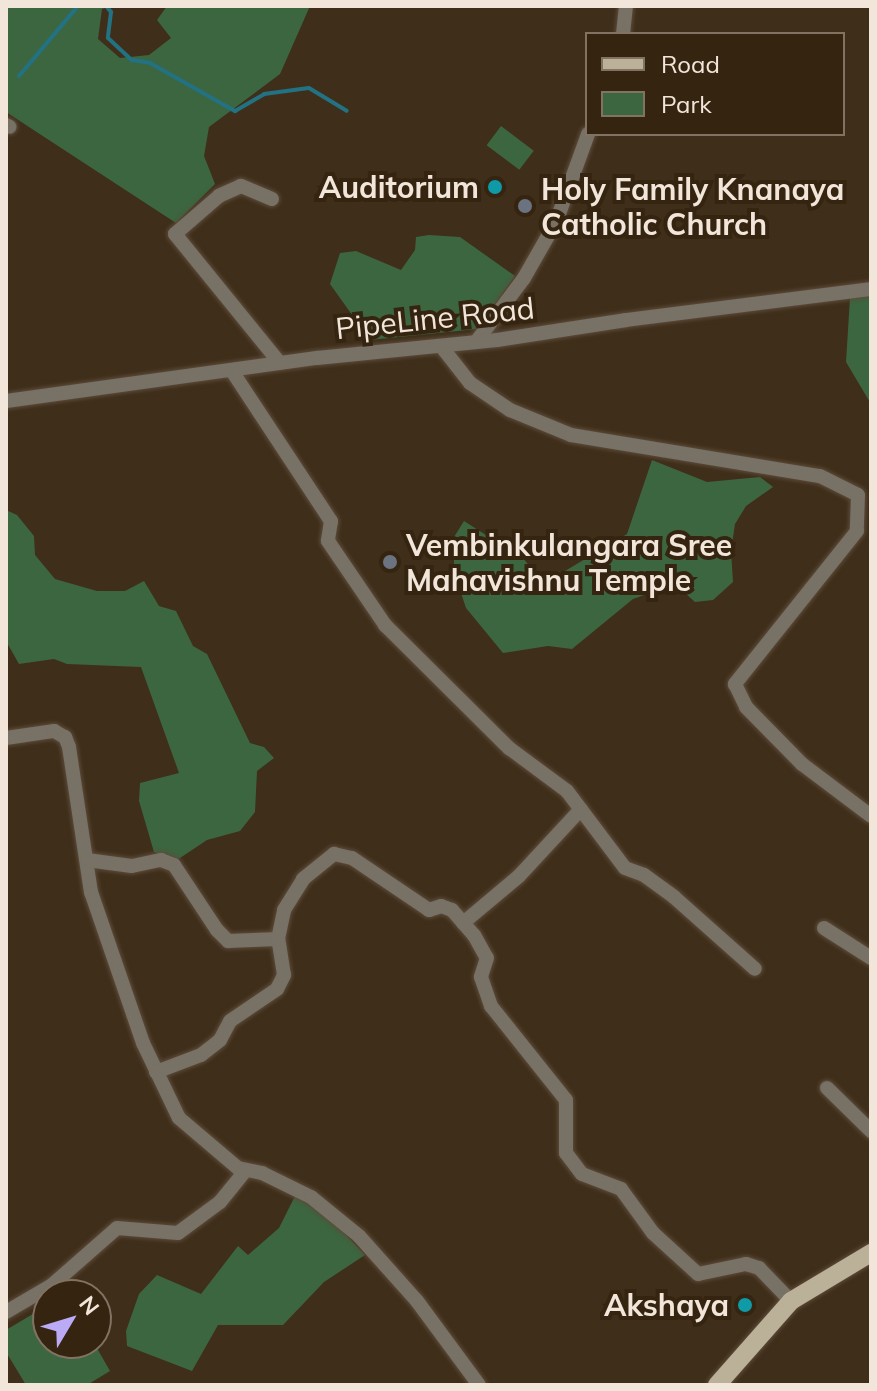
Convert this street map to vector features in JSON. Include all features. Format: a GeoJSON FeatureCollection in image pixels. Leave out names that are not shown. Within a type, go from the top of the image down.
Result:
{"type":"FeatureCollection","features":[{"type":"Feature","properties":{"kind":"main road"},"geometry":{"type":"LineString","coordinates":[[717,1385],[791,1301],[871,1253]]}},
{"type":"Feature","properties":{"kind":"street"},"geometry":{"type":"LineString","coordinates":[[623,32],[626,6]]}},
{"type":"Feature","properties":{"kind":"street"},"geometry":{"type":"LineString","coordinates":[[476,342],[524,278],[556,222],[587,136]]}},
{"type":"Feature","properties":{"kind":"street"},"geometry":{"type":"LineString","coordinates":[[272,199],[241,186],[219,196],[175,234],[187,254],[280,363]]}},
{"type":"Feature","properties":{"kind":"street","name":"PipeLine Road"},"geometry":{"type":"LineString","coordinates":[[6,401],[280,363],[476,342],[871,289]]}},
{"type":"Feature","properties":{"kind":"street"},"geometry":{"type":"LineString","coordinates":[[441,346],[470,383],[510,410],[571,435],[820,476],[858,495],[857,531],[735,684],[746,707],[802,764],[871,816]]}},
{"type":"Feature","properties":{"kind":"street"},"geometry":{"type":"LineString","coordinates":[[232,371],[331,521],[328,541],[370,607],[509,748],[567,791],[625,868],[644,875],[674,897],[755,969]]}},
{"type":"Feature","properties":{"kind":"street"},"geometry":{"type":"LineString","coordinates":[[6,738],[54,731],[65,737],[75,768],[91,892],[156,1072],[179,1118],[238,1168],[311,1197],[359,1236],[417,1301],[479,1385]]}},
{"type":"Feature","properties":{"kind":"street"},"geometry":{"type":"LineString","coordinates":[[463,923],[519,876],[581,809]]}},
{"type":"Feature","properties":{"kind":"street"},"geometry":{"type":"LineString","coordinates":[[156,1072],[201,1055],[220,1040],[230,1021],[277,989],[284,975],[278,939],[284,910],[303,879],[334,854],[352,858],[429,910],[441,906],[452,910],[463,923],[487,958],[481,977],[491,1006],[566,1100],[566,1153],[582,1174],[621,1189],[653,1233],[698,1274],[746,1264],[759,1268],[791,1301]]}},
{"type":"Feature","properties":{"kind":"street"},"geometry":{"type":"LineString","coordinates":[[87,860],[132,866],[161,860],[174,865],[217,930],[228,941],[278,939]]}},
{"type":"Feature","properties":{"kind":"street"},"geometry":{"type":"LineString","coordinates":[[824,928],[871,958]]}},
{"type":"Feature","properties":{"kind":"street"},"geometry":{"type":"LineString","coordinates":[[827,1088],[871,1131]]}},
{"type":"Feature","properties":{"kind":"street"},"geometry":{"type":"LineString","coordinates":[[6,1312],[52,1285],[117,1228],[178,1233],[220,1202],[246,1170]]}},
{"type":"Feature","properties":{"kind":"green space"},"geometry":{"type":"Polygon","coordinates":[[[6,6],[113,6],[102,9],[98,39],[120,58],[149,55],[171,38],[157,20],[167,6],[310,6],[280,74],[209,127],[204,156],[215,184],[176,223],[6,112],[6,6]]]}},
{"type":"Feature","properties":{"kind":"green space"},"geometry":{"type":"Polygon","coordinates":[[[501,126],[534,151],[519,170],[487,145],[501,126]]]}},
{"type":"Feature","properties":{"kind":"green space"},"geometry":{"type":"Polygon","coordinates":[[[416,237],[460,237],[515,276],[477,329],[370,340],[330,284],[340,253],[356,251],[401,270],[415,250],[416,237]]]}},
{"type":"Feature","properties":{"kind":"green space"},"geometry":{"type":"Polygon","coordinates":[[[871,295],[871,404],[846,362],[850,298],[871,295]]]}},
{"type":"Feature","properties":{"kind":"green space"},"geometry":{"type":"Polygon","coordinates":[[[652,460],[707,482],[760,477],[773,487],[746,506],[735,524],[731,551],[733,582],[713,600],[695,602],[675,584],[633,599],[572,649],[548,646],[503,653],[466,608],[454,572],[454,537],[464,521],[489,537],[509,541],[536,574],[565,571],[627,534],[652,460]]]}},
{"type":"Feature","properties":{"kind":"green space"},"geometry":{"type":"Polygon","coordinates":[[[6,510],[17,515],[34,536],[35,555],[55,579],[97,591],[125,591],[144,581],[159,606],[176,611],[193,646],[207,654],[250,743],[264,747],[274,758],[257,771],[255,812],[240,831],[207,840],[177,860],[154,852],[139,801],[140,783],[179,773],[141,667],[67,664],[54,659],[19,664],[6,641],[6,510]]]}},
{"type":"Feature","properties":{"kind":"green space"},"geometry":{"type":"Polygon","coordinates":[[[295,1196],[329,1217],[365,1255],[324,1282],[283,1325],[218,1325],[192,1371],[127,1346],[126,1331],[139,1294],[157,1275],[201,1294],[238,1246],[248,1255],[279,1228],[295,1196]]]}},
{"type":"Feature","properties":{"kind":"green space"},"geometry":{"type":"Polygon","coordinates":[[[32,1315],[32,1359],[103,1359],[110,1371],[87,1385],[26,1385],[6,1352],[6,1330],[32,1315]]]}},
{"type":"Feature","properties":{"kind":"waterway"},"geometry":{"type":"LineString","coordinates":[[19,76],[78,6]]}},
{"type":"Feature","properties":{"kind":"waterway"},"geometry":{"type":"LineString","coordinates":[[106,6],[111,12],[108,38],[132,60],[150,63],[235,111],[264,94],[309,88],[347,111]]}},
{"type":"Feature","properties":{"kind":"place","name":"Auditorium"},"geometry":{"type":"Point","coordinates":[495,187]}},
{"type":"Feature","properties":{"kind":"place","name":"Holy Family Knanaya Catholic Church"},"geometry":{"type":"Point","coordinates":[525,206]}},
{"type":"Feature","properties":{"kind":"place","name":"Vembinkulangara Sree Mahavishnu Temple"},"geometry":{"type":"Point","coordinates":[390,562]}},
{"type":"Feature","properties":{"kind":"place","name":"Akshaya"},"geometry":{"type":"Point","coordinates":[745,1305]}}]}
